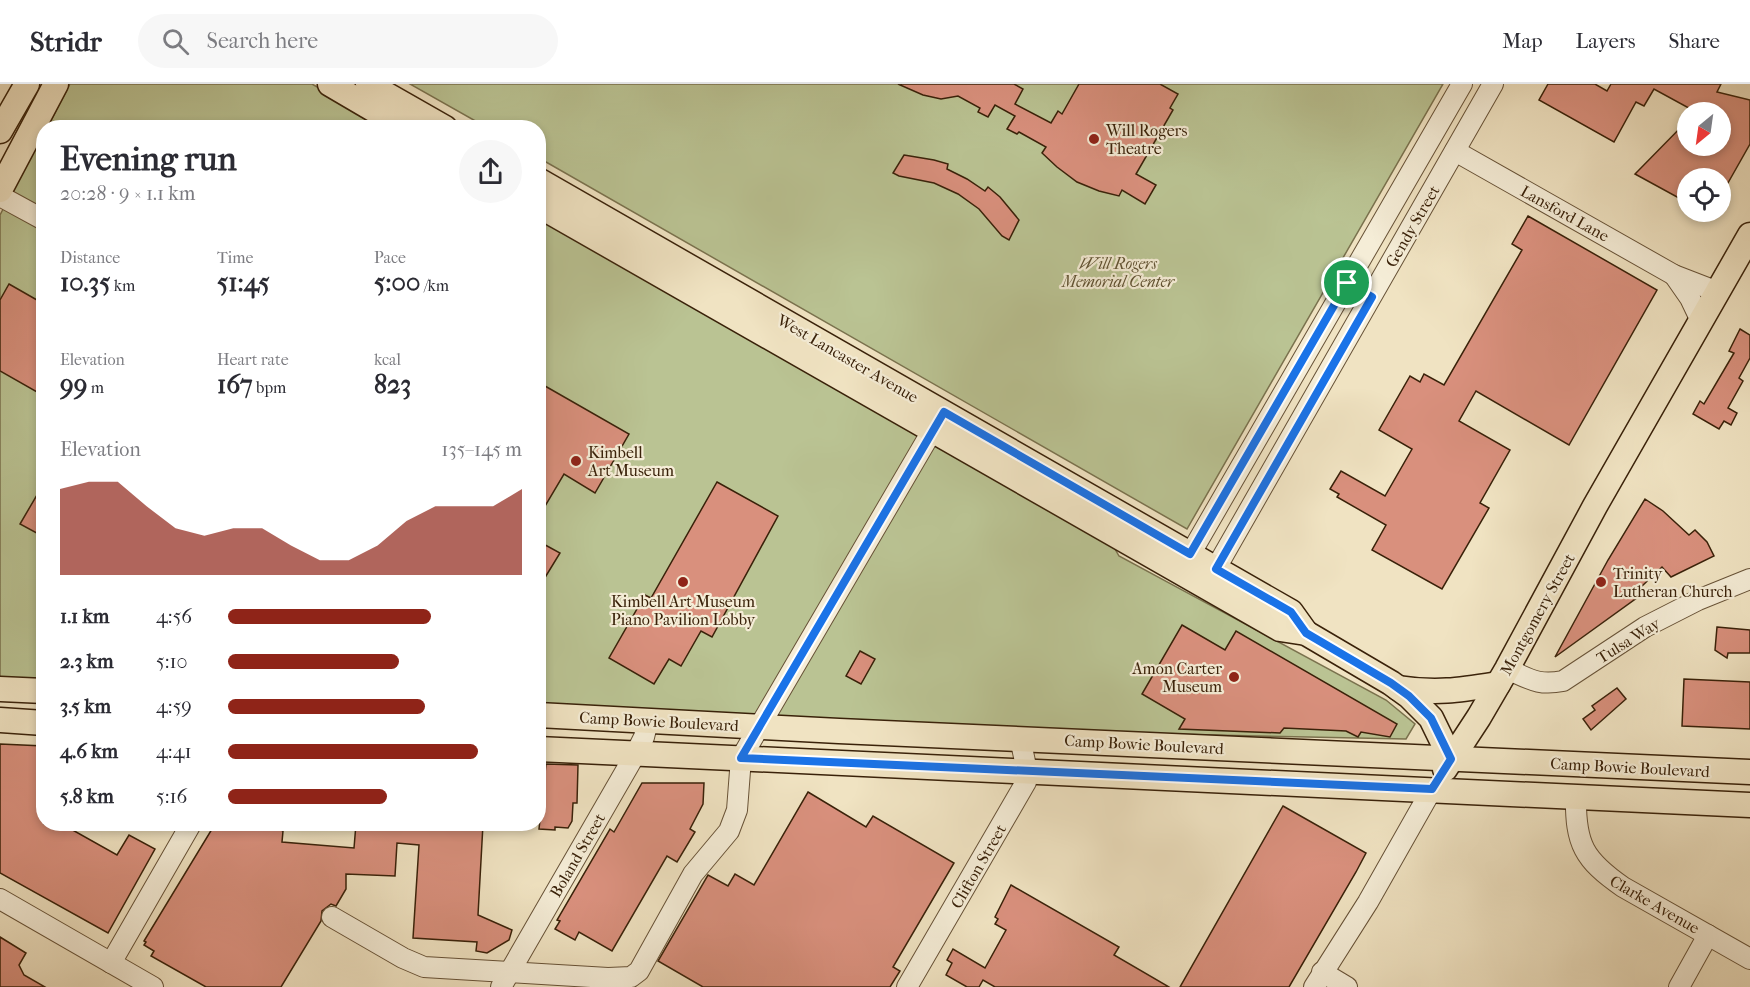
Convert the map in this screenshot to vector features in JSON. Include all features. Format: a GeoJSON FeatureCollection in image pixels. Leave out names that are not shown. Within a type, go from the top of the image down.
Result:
{"type":"FeatureCollection","features":[{"type":"Feature","properties":{"kind":"main road"},"geometry":{"type":"LineString","coordinates":[[0,131],[27,84]]}},
{"type":"Feature","properties":{"kind":"main road"},"geometry":{"type":"LineString","coordinates":[[37,120],[56,84]]}},
{"type":"Feature","properties":{"kind":"main road"},"geometry":{"type":"LineString","coordinates":[[330,84],[391,120]]}},
{"type":"Feature","properties":{"kind":"main road"},"geometry":{"type":"LineString","coordinates":[[368,84],[431,120]]}},
{"type":"Feature","properties":{"kind":"main road"},"geometry":{"type":"LineString","coordinates":[[0,190],[36,122]]}},
{"type":"Feature","properties":{"kind":"main road","name":"West Lancaster Avenue"},"geometry":{"type":"LineString","coordinates":[[546,202],[938,421],[1211,578],[1291,612],[1306,633],[1409,696],[1431,718],[1451,759]]}},
{"type":"Feature","properties":{"kind":"main road","name":"Montgomery Street"},"geometry":{"type":"LineString","coordinates":[[1432,789],[1503,676],[1595,506],[1750,235]]}},
{"type":"Feature","properties":{"kind":"main road"},"geometry":{"type":"LineString","coordinates":[[1398,688],[1438,692],[1503,676]]}},
{"type":"Feature","properties":{"kind":"main road"},"geometry":{"type":"LineString","coordinates":[[0,689],[36,691]]}},
{"type":"Feature","properties":{"kind":"main road","name":"Camp Bowie Boulevard"},"geometry":{"type":"LineString","coordinates":[[546,715],[1749,772]]}},
{"type":"Feature","properties":{"kind":"main road"},"geometry":{"type":"LineString","coordinates":[[0,720],[36,722]]}},
{"type":"Feature","properties":{"kind":"main road","name":"Camp Bowie Boulevard"},"geometry":{"type":"LineString","coordinates":[[546,748],[1749,805]]}},
{"type":"Feature","properties":{"kind":"main road"},"geometry":{"type":"LineString","coordinates":[[1749,772],[1749,805]]}},
{"type":"Feature","properties":{"kind":"street","name":"Gendy Street"},"geometry":{"type":"LineString","coordinates":[[1185,563],[1462,84]]}},
{"type":"Feature","properties":{"kind":"street","name":"Gendy Street"},"geometry":{"type":"LineString","coordinates":[[1211,578],[1493,84]]}},
{"type":"Feature","properties":{"kind":"street","name":"Lansford Lane"},"geometry":{"type":"LineString","coordinates":[[1455,151],[1674,275],[1718,292]]}},
{"type":"Feature","properties":{"kind":"street"},"geometry":{"type":"LineString","coordinates":[[0,196],[36,216]]}},
{"type":"Feature","properties":{"kind":"street","name":"Lansford Lane"},"geometry":{"type":"LineString","coordinates":[[1674,275],[1690,298],[1701,321]]}},
{"type":"Feature","properties":{"kind":"street"},"geometry":{"type":"LineString","coordinates":[[1347,283],[1372,297]]}},
{"type":"Feature","properties":{"kind":"street"},"geometry":{"type":"LineString","coordinates":[[332,917],[403,958],[424,967],[505,979],[632,977],[639,971],[693,874],[729,831],[736,810],[741,758],[938,421]]}},
{"type":"Feature","properties":{"kind":"street","name":"Tulsa Way"},"geometry":{"type":"LineString","coordinates":[[1503,676],[1548,684],[1563,681],[1645,627],[1698,600],[1750,579]]}},
{"type":"Feature","properties":{"kind":"street","name":"Boland Street"},"geometry":{"type":"LineString","coordinates":[[505,979],[636,753],[644,737],[648,721]]}},
{"type":"Feature","properties":{"kind":"street"},"geometry":{"type":"LineString","coordinates":[[1020,738],[1027,771]]}},
{"type":"Feature","properties":{"kind":"street","name":"Clifton Street"},"geometry":{"type":"LineString","coordinates":[[908,987],[1019,795],[1026,782],[1027,771]]}},
{"type":"Feature","properties":{"kind":"street","name":"Montgomery Street"},"geometry":{"type":"LineString","coordinates":[[1318,980],[1368,902],[1432,789]]}},
{"type":"Feature","properties":{"kind":"street","name":"Clarke Avenue"},"geometry":{"type":"LineString","coordinates":[[1576,796],[1579,839],[1591,862],[1603,874],[1750,959]]}},
{"type":"Feature","properties":{"kind":"street"},"geometry":{"type":"LineString","coordinates":[[111,963],[187,831]]}},
{"type":"Feature","properties":{"kind":"street"},"geometry":{"type":"LineString","coordinates":[[0,899],[153,987]]}},
{"type":"Feature","properties":{"kind":"street"},"geometry":{"type":"LineString","coordinates":[[1679,987],[1708,935]]}},
{"type":"Feature","properties":{"kind":"street"},"geometry":{"type":"LineString","coordinates":[[1318,980],[1347,987]]}},
{"type":"Feature","properties":{"kind":"green space"},"geometry":{"type":"Polygon","coordinates":[[[70,84],[312,84],[376,120],[51,120],[70,84]]]}},
{"type":"Feature","properties":{"kind":"green space","name":"Will Rogers Memorial Center"},"geometry":{"type":"Polygon","coordinates":[[[410,84],[1443,84],[1187,529],[546,162],[546,120],[474,120],[410,84]]]}},
{"type":"Feature","properties":{"kind":"green space"},"geometry":{"type":"Polygon","coordinates":[[[36,146],[36,681],[0,678],[0,215],[36,146]]]}},
{"type":"Feature","properties":{"kind":"green space"},"geometry":{"type":"Polygon","coordinates":[[[546,220],[1111,542],[1119,556],[1386,700],[1415,724],[1406,739],[1166,734],[546,707],[546,220]]]}},
{"type":"Feature","properties":{"kind":"building","name":"Will Rogers Theatre"},"geometry":{"type":"Polygon","coordinates":[[[898,84],[1014,84],[1023,89],[1015,104],[1051,123],[1058,111],[1062,114],[1079,84],[1160,84],[1178,94],[1170,108],[1173,110],[1136,174],[1156,185],[1145,204],[1122,190],[1119,196],[1077,182],[1042,153],[1046,147],[1019,132],[1017,134],[1007,129],[1015,116],[995,105],[988,117],[978,112],[980,108],[958,96],[941,99],[923,95],[898,84]]]}},
{"type":"Feature","properties":{"kind":"building"},"geometry":{"type":"Polygon","coordinates":[[[1548,84],[1595,84],[1607,91],[1611,84],[1721,84],[1717,92],[1750,100],[1750,144],[1731,178],[1731,168],[1677,168],[1677,197],[1635,174],[1677,131],[1677,156],[1731,156],[1731,102],[1678,102],[1654,89],[1644,106],[1636,102],[1614,142],[1539,100],[1548,84]]]}},
{"type":"Feature","properties":{"kind":"building"},"geometry":{"type":"Polygon","coordinates":[[[904,155],[948,164],[947,169],[985,191],[988,187],[1000,197],[1019,220],[1009,240],[1002,236],[979,209],[958,194],[934,183],[893,173],[904,155]]]}},
{"type":"Feature","properties":{"kind":"building"},"geometry":{"type":"Polygon","coordinates":[[[1528,216],[1657,290],[1569,445],[1476,391],[1459,421],[1510,450],[1480,503],[1489,508],[1442,589],[1372,550],[1386,525],[1337,497],[1339,494],[1330,489],[1341,471],[1385,496],[1412,449],[1379,430],[1410,376],[1420,382],[1424,374],[1444,385],[1522,250],[1512,244],[1528,216]]]}},
{"type":"Feature","properties":{"kind":"building"},"geometry":{"type":"Polygon","coordinates":[[[9,284],[36,299],[36,391],[0,371],[0,300],[9,284]]]}},
{"type":"Feature","properties":{"kind":"building"},"geometry":{"type":"Polygon","coordinates":[[[1740,329],[1750,335],[1750,358],[1739,378],[1743,381],[1728,408],[1737,413],[1731,425],[1724,421],[1719,429],[1693,414],[1700,401],[1704,404],[1734,353],[1729,351],[1740,329]]]}},
{"type":"Feature","properties":{"kind":"building","name":"Kimbell Art Museum"},"geometry":{"type":"Polygon","coordinates":[[[546,387],[629,434],[595,493],[564,474],[546,504],[546,387]]]}},
{"type":"Feature","properties":{"kind":"building"},"geometry":{"type":"Polygon","coordinates":[[[717,482],[778,516],[712,637],[701,631],[681,666],[669,659],[654,684],[609,658],[645,595],[651,598],[717,482]]]}},
{"type":"Feature","properties":{"kind":"building"},"geometry":{"type":"Polygon","coordinates":[[[36,497],[36,533],[20,524],[36,497]]]}},
{"type":"Feature","properties":{"kind":"building"},"geometry":{"type":"Polygon","coordinates":[[[1645,499],[1663,511],[1689,535],[1695,530],[1707,542],[1714,556],[1671,577],[1662,567],[1641,587],[1645,592],[1555,657],[1608,560],[1645,499]]]}},
{"type":"Feature","properties":{"kind":"building"},"geometry":{"type":"Polygon","coordinates":[[[546,545],[560,553],[546,576],[546,545]]]}},
{"type":"Feature","properties":{"kind":"building","name":"Amon Carter Museum"},"geometry":{"type":"Polygon","coordinates":[[[1182,625],[1225,650],[1236,631],[1397,724],[1390,737],[1361,732],[1358,737],[1346,731],[1284,728],[1280,733],[1179,729],[1185,719],[1142,694],[1182,625]]]}},
{"type":"Feature","properties":{"kind":"building"},"geometry":{"type":"Polygon","coordinates":[[[1717,627],[1750,630],[1750,653],[1728,653],[1727,658],[1715,650],[1717,627]]]}},
{"type":"Feature","properties":{"kind":"building"},"geometry":{"type":"Polygon","coordinates":[[[860,651],[875,659],[861,684],[846,676],[860,651]]]}},
{"type":"Feature","properties":{"kind":"building"},"geometry":{"type":"Polygon","coordinates":[[[1684,679],[1750,682],[1750,729],[1682,726],[1684,679]]]}},
{"type":"Feature","properties":{"kind":"building"},"geometry":{"type":"Polygon","coordinates":[[[1617,688],[1626,699],[1591,730],[1583,719],[1595,710],[1592,706],[1617,688]]]}},
{"type":"Feature","properties":{"kind":"building"},"geometry":{"type":"Polygon","coordinates":[[[0,744],[36,746],[36,831],[74,831],[117,855],[129,835],[155,849],[108,933],[0,873],[0,744]]]}},
{"type":"Feature","properties":{"kind":"building"},"geometry":{"type":"Polygon","coordinates":[[[546,764],[578,765],[577,803],[573,803],[572,821],[568,828],[555,827],[555,830],[546,829],[546,764]]]}},
{"type":"Feature","properties":{"kind":"building"},"geometry":{"type":"Polygon","coordinates":[[[642,783],[704,783],[703,804],[690,829],[695,832],[677,862],[667,856],[612,951],[579,932],[575,940],[555,929],[560,921],[557,920],[610,829],[614,832],[642,783]]]}},
{"type":"Feature","properties":{"kind":"building"},"geometry":{"type":"Polygon","coordinates":[[[808,792],[866,827],[873,816],[954,863],[893,967],[900,971],[890,987],[703,987],[658,961],[708,875],[728,886],[735,874],[754,885],[808,792]]]}},
{"type":"Feature","properties":{"kind":"building"},"geometry":{"type":"Polygon","coordinates":[[[1283,806],[1366,853],[1356,872],[1289,987],[1180,987],[1283,806]]]}},
{"type":"Feature","properties":{"kind":"building"},"geometry":{"type":"Polygon","coordinates":[[[211,831],[283,831],[282,842],[354,848],[355,831],[483,831],[478,915],[512,930],[509,940],[487,953],[476,951],[477,942],[413,938],[419,845],[397,843],[395,876],[346,874],[346,889],[336,906],[331,904],[322,911],[321,921],[281,987],[206,987],[151,956],[154,951],[144,945],[146,942],[144,941],[211,831]]]}},
{"type":"Feature","properties":{"kind":"building"},"geometry":{"type":"Polygon","coordinates":[[[1011,885],[1119,947],[1114,955],[1169,987],[995,987],[983,980],[979,987],[967,987],[946,975],[952,963],[947,960],[953,949],[985,968],[1006,930],[995,924],[998,919],[995,917],[1011,885]]]}},
{"type":"Feature","properties":{"kind":"building"},"geometry":{"type":"Polygon","coordinates":[[[0,937],[26,953],[19,965],[24,975],[45,987],[0,987],[0,937]]]}},
{"type":"Feature","properties":{"kind":"place","name":"Will Rogers Theatre"},"geometry":{"type":"Point","coordinates":[1094,139]}},
{"type":"Feature","properties":{"kind":"place","name":"Kimbell Art Museum"},"geometry":{"type":"Point","coordinates":[576,461]}},
{"type":"Feature","properties":{"kind":"place","name":"Kimbell Art Museum Piano Pavilion Lobby"},"geometry":{"type":"Point","coordinates":[683,582]}},
{"type":"Feature","properties":{"kind":"place","name":"Trinity Lutheran Church"},"geometry":{"type":"Point","coordinates":[1601,582]}},
{"type":"Feature","properties":{"kind":"place","name":"Amon Carter Museum"},"geometry":{"type":"Point","coordinates":[1234,677]}},
{"type":"Feature","properties":{"kind":"route"},"geometry":{"type":"LineString","coordinates":[[1347,283],[1372,297],[1216,569],[1291,612],[1306,633],[1391,683],[1427,713],[1451,759],[1432,789],[741,758],[944,412],[1190,554],[1347,283]]}}]}
